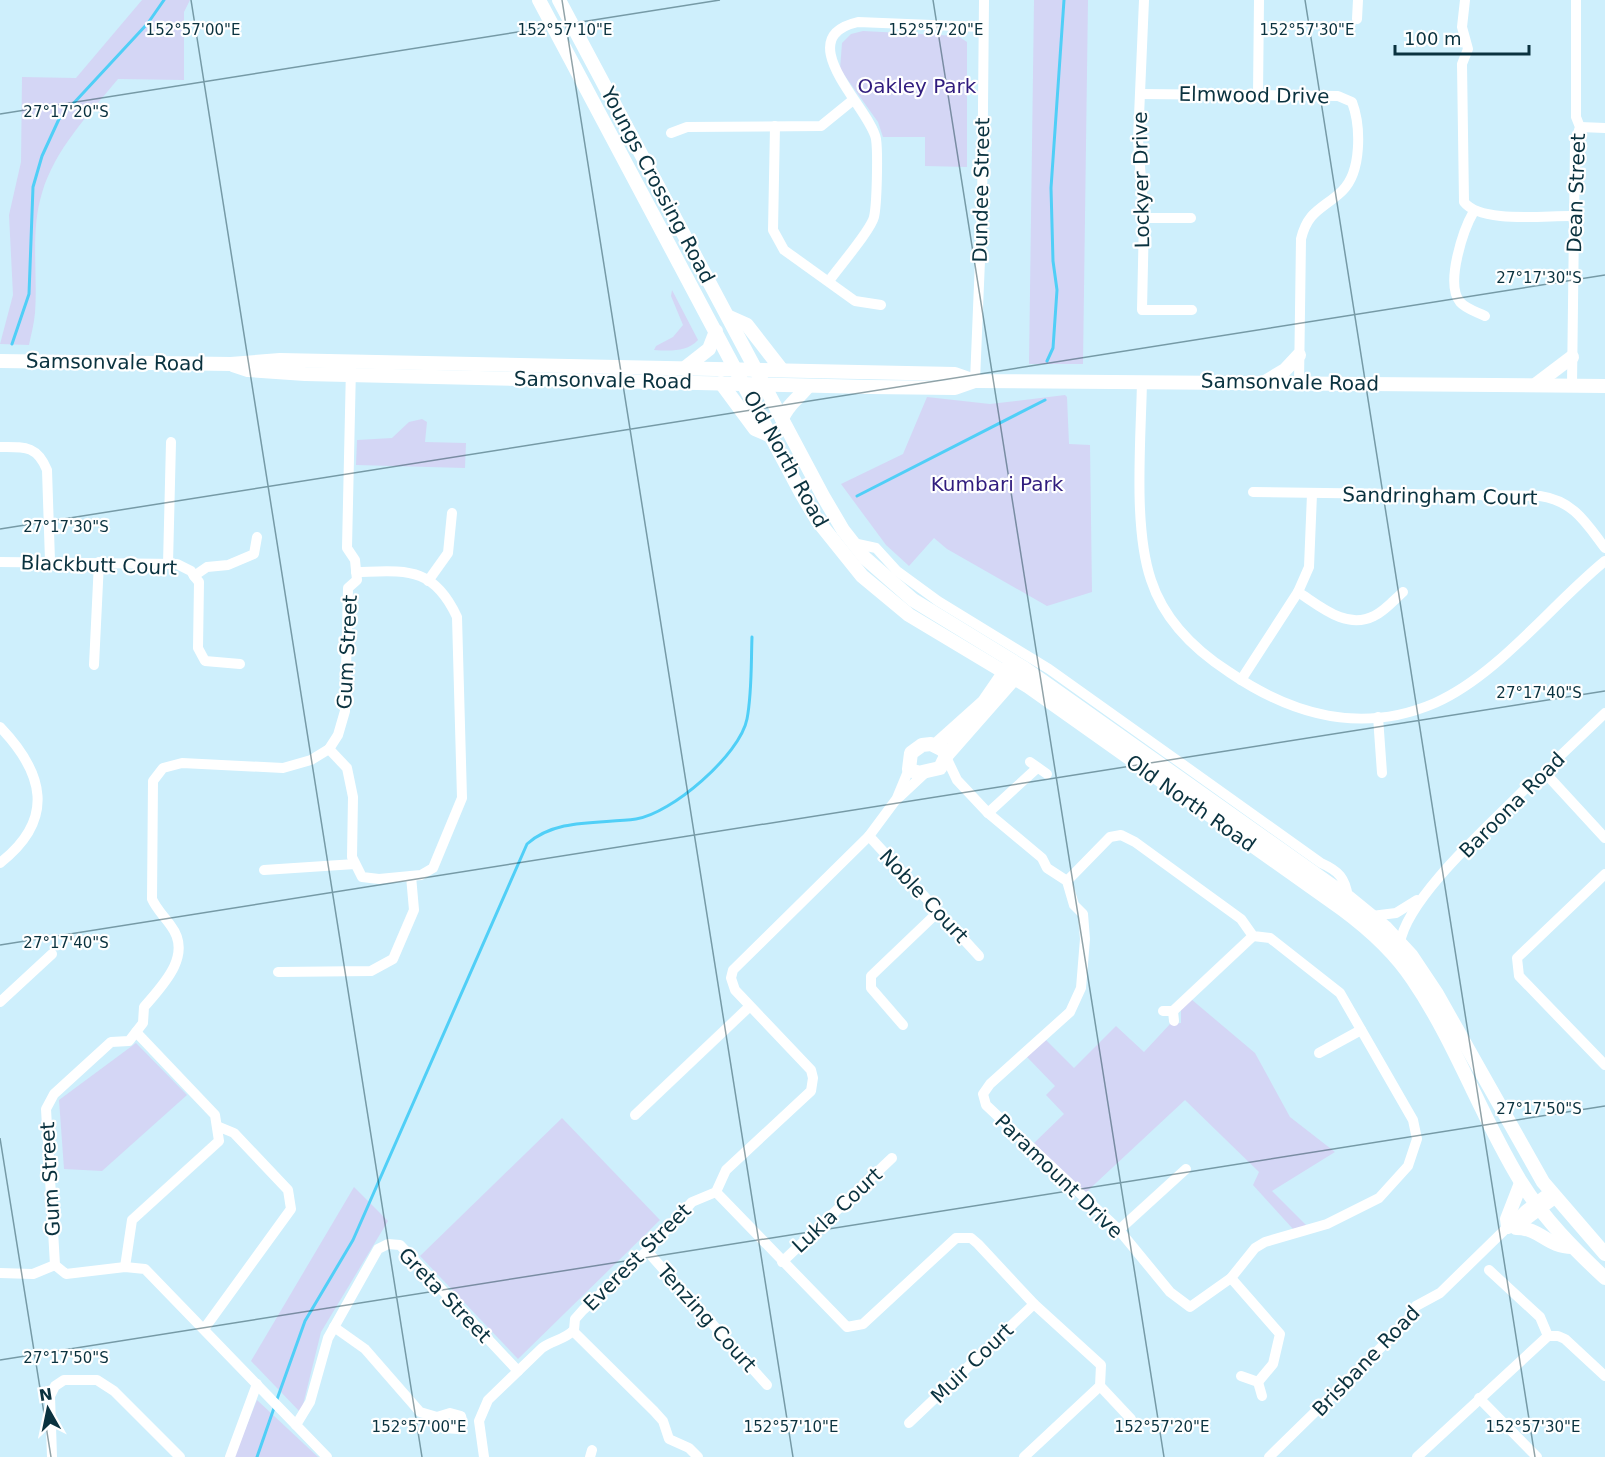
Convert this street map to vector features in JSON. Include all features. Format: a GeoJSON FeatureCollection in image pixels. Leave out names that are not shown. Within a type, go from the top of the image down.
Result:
{"type":"FeatureCollection","features":[{"type":"Feature","properties":{"kind":"main road","name":"Youngs Crossing Road"},"geometry":{"type":"LineString","coordinates":[[539,0],[737,369]]}},
{"type":"Feature","properties":{"kind":"main road","name":"Youngs Crossing Road"},"geometry":{"type":"LineString","coordinates":[[559,0],[756,370]]}},
{"type":"Feature","properties":{"kind":"main road"},"geometry":{"type":"LineString","coordinates":[[729,317],[747,325],[782,370]]}},
{"type":"Feature","properties":{"kind":"main road"},"geometry":{"type":"LineString","coordinates":[[686,367],[710,348],[716,331]]}},
{"type":"Feature","properties":{"kind":"main road"},"geometry":{"type":"LineString","coordinates":[[1265,382],[1285,370],[1299,355]]}},
{"type":"Feature","properties":{"kind":"main road"},"geometry":{"type":"LineString","coordinates":[[1535,385],[1572,357]]}},
{"type":"Feature","properties":{"kind":"main road","name":"Samsonvale Road"},"geometry":{"type":"LineString","coordinates":[[0,361],[231,364],[261,371],[351,368],[686,367],[955,374],[975,381],[1605,386]]}},
{"type":"Feature","properties":{"kind":"main road","name":"Samsonvale Road"},"geometry":{"type":"LineString","coordinates":[[351,368],[808,386],[955,388],[975,381]]}},
{"type":"Feature","properties":{"kind":"main road","name":"Old North Road"},"geometry":{"type":"LineString","coordinates":[[737,369],[809,507],[862,576],[924,626],[1010,676],[1342,909],[1375,936],[1400,963],[1425,999],[1521,1183],[1537,1206],[1572,1247],[1605,1278]]}},
{"type":"Feature","properties":{"kind":"main road","name":"Old North Road"},"geometry":{"type":"LineString","coordinates":[[756,370],[823,496],[853,543],[879,572],[913,600],[1018,664],[1347,897],[1372,916],[1400,943],[1437,994],[1525,1154],[1552,1195],[1605,1254]]}},
{"type":"Feature","properties":{"kind":"main road"},"geometry":{"type":"LineString","coordinates":[[721,383],[754,429],[771,436]]}},
{"type":"Feature","properties":{"kind":"main road"},"geometry":{"type":"LineString","coordinates":[[782,419],[790,403],[808,386]]}},
{"type":"Feature","properties":{"kind":"main road"},"geometry":{"type":"LineString","coordinates":[[939,764],[944,750],[936,745],[922,745],[911,753],[909,769],[918,773],[939,764],[1018,664]]}},
{"type":"Feature","properties":{"kind":"main road"},"geometry":{"type":"LineString","coordinates":[[936,745],[1010,676]]}},
{"type":"Feature","properties":{"kind":"main road"},"geometry":{"type":"LineString","coordinates":[[1521,1183],[1507,1219],[1512,1227],[1533,1231],[1558,1247],[1572,1247]]}},
{"type":"Feature","properties":{"kind":"street","name":"Dundee Street"},"geometry":{"type":"LineString","coordinates":[[975,381],[982,212],[981,27],[984,0]]}},
{"type":"Feature","properties":{"kind":"street","name":"Lockyer Drive"},"geometry":{"type":"LineString","coordinates":[[1144,0],[1139,160],[1144,218],[1142,310],[1192,310]]}},
{"type":"Feature","properties":{"kind":"street"},"geometry":{"type":"LineString","coordinates":[[1258,95],[1259,0]]}},
{"type":"Feature","properties":{"kind":"street"},"geometry":{"type":"LineString","coordinates":[[1358,0],[1358,19]]}},
{"type":"Feature","properties":{"kind":"street"},"geometry":{"type":"LineString","coordinates":[[1465,0],[1462,27],[1468,49],[1462,64],[1463,197],[1474,212],[1488,215],[1574,216]]}},
{"type":"Feature","properties":{"kind":"street","name":"Dean Street"},"geometry":{"type":"LineString","coordinates":[[1572,385],[1575,143],[1580,128],[1576,117],[1576,0]]}},
{"type":"Feature","properties":{"kind":"street"},"geometry":{"type":"LineString","coordinates":[[829,281],[874,219],[876,139],[871,124],[837,75],[833,62],[833,42],[846,26],[858,22],[981,27]]}},
{"type":"Feature","properties":{"kind":"street","name":"Elmwood Drive"},"geometry":{"type":"LineString","coordinates":[[1140,94],[1338,96],[1352,102],[1356,117],[1356,158],[1352,176],[1343,190],[1312,214],[1304,225],[1301,238],[1299,383]]}},
{"type":"Feature","properties":{"kind":"street"},"geometry":{"type":"LineString","coordinates":[[671,133],[687,127],[821,126],[853,100]]}},
{"type":"Feature","properties":{"kind":"street"},"geometry":{"type":"LineString","coordinates":[[775,126],[773,230],[784,250],[855,301],[881,304]]}},
{"type":"Feature","properties":{"kind":"street"},"geometry":{"type":"LineString","coordinates":[[1580,128],[1605,128]]}},
{"type":"Feature","properties":{"kind":"street"},"geometry":{"type":"LineString","coordinates":[[1474,212],[1457,248],[1456,292],[1459,301],[1464,306],[1485,316]]}},
{"type":"Feature","properties":{"kind":"street"},"geometry":{"type":"LineString","coordinates":[[1144,218],[1191,218]]}},
{"type":"Feature","properties":{"kind":"street","name":"Gum Street"},"geometry":{"type":"LineString","coordinates":[[329,748],[338,735],[345,711],[348,588],[357,580],[355,560],[347,548],[351,368]]}},
{"type":"Feature","properties":{"kind":"street"},"geometry":{"type":"LineString","coordinates":[[1142,381],[1141,538],[1151,581],[1168,615],[1187,638],[1210,660],[1262,695],[1318,714],[1378,717],[1402,714],[1434,703],[1465,687],[1492,666],[1576,585],[1605,561]]}},
{"type":"Feature","properties":{"kind":"street"},"geometry":{"type":"LineString","coordinates":[[168,564],[171,442]]}},
{"type":"Feature","properties":{"kind":"street"},"geometry":{"type":"LineString","coordinates":[[0,447],[26,447],[42,457],[47,470],[50,561]]}},
{"type":"Feature","properties":{"kind":"street","name":"Sandringham Court"},"geometry":{"type":"LineString","coordinates":[[1253,492],[1554,498],[1577,511],[1605,548]]}},
{"type":"Feature","properties":{"kind":"street"},"geometry":{"type":"LineString","coordinates":[[1241,680],[1298,592],[1309,567],[1312,494]]}},
{"type":"Feature","properties":{"kind":"street"},"geometry":{"type":"LineString","coordinates":[[428,581],[448,553],[452,513]]}},
{"type":"Feature","properties":{"kind":"street","name":"Blackbutt Court"},"geometry":{"type":"LineString","coordinates":[[0,562],[177,564],[191,571],[196,579],[207,567],[228,565],[254,554],[257,537]]}},
{"type":"Feature","properties":{"kind":"street","name":"Old North Road"},"geometry":{"type":"LineString","coordinates":[[853,543],[876,548],[897,571],[938,602],[1039,663],[1321,863],[1334,869],[1345,879],[1347,897]]}},
{"type":"Feature","properties":{"kind":"street"},"geometry":{"type":"LineString","coordinates":[[94,665],[99,562]]}},
{"type":"Feature","properties":{"kind":"street"},"geometry":{"type":"LineString","coordinates":[[125,1268],[132,1220],[219,1141],[215,1115],[136,1032],[143,1023],[144,1007],[165,983],[178,959],[178,942],[172,927],[160,914],[152,900],[153,781],[163,768],[182,763],[283,768],[311,760],[329,748],[347,768],[353,797],[352,857],[362,877],[379,879],[421,875],[433,868],[462,798],[457,617],[449,599],[419,573],[356,572]]}},
{"type":"Feature","properties":{"kind":"street"},"geometry":{"type":"LineString","coordinates":[[196,579],[198,648],[205,661],[240,664]]}},
{"type":"Feature","properties":{"kind":"street"},"geometry":{"type":"LineString","coordinates":[[1298,592],[1332,615],[1352,621],[1374,616],[1403,592]]}},
{"type":"Feature","properties":{"kind":"street","name":"Baroona Road"},"geometry":{"type":"LineString","coordinates":[[1400,943],[1405,922],[1420,898],[1528,786],[1547,776],[1559,758],[1605,713]]}},
{"type":"Feature","properties":{"kind":"street"},"geometry":{"type":"LineString","coordinates":[[1378,717],[1382,773]]}},
{"type":"Feature","properties":{"kind":"street"},"geometry":{"type":"LineString","coordinates":[[0,727],[19,747],[33,770],[38,793],[34,821],[17,850],[0,862]]}},
{"type":"Feature","properties":{"kind":"street"},"geometry":{"type":"LineString","coordinates":[[895,801],[939,764]]}},
{"type":"Feature","properties":{"kind":"street","name":"Paramount Drive"},"geometry":{"type":"LineString","coordinates":[[939,764],[988,813],[1042,858],[1047,868],[1067,881],[1074,905],[1083,914],[1085,939],[1081,988],[1070,1012],[990,1084],[983,1094],[986,1105],[1119,1230],[1170,1293],[1190,1307],[1230,1278]]}},
{"type":"Feature","properties":{"kind":"street"},"geometry":{"type":"LineString","coordinates":[[988,813],[1038,768]]}},
{"type":"Feature","properties":{"kind":"street"},"geometry":{"type":"LineString","coordinates":[[909,769],[895,801],[869,836],[733,970],[732,985],[749,1007],[811,1070],[813,1085],[805,1098],[726,1170],[716,1192],[842,1325],[852,1328],[863,1324],[956,1238],[971,1238],[1034,1304],[1101,1365],[1100,1386],[1024,1457]]}},
{"type":"Feature","properties":{"kind":"street"},"geometry":{"type":"LineString","coordinates":[[1547,776],[1605,837]]}},
{"type":"Feature","properties":{"kind":"street"},"geometry":{"type":"LineString","coordinates":[[1067,881],[1110,837],[1121,835],[1136,842],[1240,919],[1254,936],[1270,938],[1332,986],[1351,1010],[1360,1030],[1413,1120],[1417,1139],[1408,1167],[1379,1198],[1314,1229],[1265,1242],[1255,1248],[1230,1278],[1280,1334],[1273,1364],[1258,1382]]}},
{"type":"Feature","properties":{"kind":"street","name":"Noble Court"},"geometry":{"type":"LineString","coordinates":[[869,836],[980,956]]}},
{"type":"Feature","properties":{"kind":"street"},"geometry":{"type":"LineString","coordinates":[[264,870],[356,864]]}},
{"type":"Feature","properties":{"kind":"street"},"geometry":{"type":"LineString","coordinates":[[1605,874],[1517,958],[1519,976],[1605,1065]]}},
{"type":"Feature","properties":{"kind":"street"},"geometry":{"type":"LineString","coordinates":[[278,972],[371,970],[393,958],[414,910],[411,876]]}},
{"type":"Feature","properties":{"kind":"street","name":"Baroona Road"},"geometry":{"type":"LineString","coordinates":[[1372,916],[1396,913],[1420,898]]}},
{"type":"Feature","properties":{"kind":"street"},"geometry":{"type":"LineString","coordinates":[[903,1025],[871,988],[871,976],[938,912]]}},
{"type":"Feature","properties":{"kind":"street"},"geometry":{"type":"LineString","coordinates":[[1170,1014],[1254,936]]}},
{"type":"Feature","properties":{"kind":"street"},"geometry":{"type":"LineString","coordinates":[[0,1002],[52,954]]}},
{"type":"Feature","properties":{"kind":"street"},"geometry":{"type":"LineString","coordinates":[[635,1115],[749,1007]]}},
{"type":"Feature","properties":{"kind":"street"},"geometry":{"type":"LineString","coordinates":[[1318,1054],[1360,1030]]}},
{"type":"Feature","properties":{"kind":"street","name":"Gum Street"},"geometry":{"type":"LineString","coordinates":[[136,1032],[129,1041],[111,1042],[54,1094],[46,1110],[55,1264],[66,1274],[125,1268],[145,1269],[327,1457]]}},
{"type":"Feature","properties":{"kind":"street"},"geometry":{"type":"LineString","coordinates":[[204,1329],[291,1209],[288,1190],[234,1133],[217,1126]]}},
{"type":"Feature","properties":{"kind":"street","name":"Lukla Court"},"geometry":{"type":"LineString","coordinates":[[782,1262],[891,1158]]}},
{"type":"Feature","properties":{"kind":"street"},"geometry":{"type":"LineString","coordinates":[[1119,1230],[1186,1169]]}},
{"type":"Feature","properties":{"kind":"street","name":"Everest Street"},"geometry":{"type":"LineString","coordinates":[[484,1457],[484,1443],[479,1421],[488,1400],[542,1348],[552,1341],[564,1340],[573,1331],[575,1319],[647,1251],[696,1199],[716,1192]]}},
{"type":"Feature","properties":{"kind":"street","name":"Brisbane Road"},"geometry":{"type":"LineString","coordinates":[[1269,1457],[1405,1324],[1416,1306],[1440,1293],[1492,1244],[1552,1195]]}},
{"type":"Feature","properties":{"kind":"street","name":"Greta Street"},"geometry":{"type":"LineString","coordinates":[[297,1425],[310,1402],[328,1338],[378,1249],[388,1244],[400,1245],[518,1371]]}},
{"type":"Feature","properties":{"kind":"street","name":"Tenzing Court"},"geometry":{"type":"LineString","coordinates":[[647,1251],[767,1385]]}},
{"type":"Feature","properties":{"kind":"street"},"geometry":{"type":"LineString","coordinates":[[0,1273],[33,1274],[55,1264]]}},
{"type":"Feature","properties":{"kind":"street"},"geometry":{"type":"LineString","coordinates":[[1489,1270],[1540,1317],[1548,1336]]}},
{"type":"Feature","properties":{"kind":"street","name":"Muir Court"},"geometry":{"type":"LineString","coordinates":[[909,1423],[1034,1304]]}},
{"type":"Feature","properties":{"kind":"street"},"geometry":{"type":"LineString","coordinates":[[334,1327],[365,1349],[420,1412],[437,1417]]}},
{"type":"Feature","properties":{"kind":"street"},"geometry":{"type":"LineString","coordinates":[[573,1331],[663,1422],[669,1439],[689,1448],[698,1457]]}},
{"type":"Feature","properties":{"kind":"street"},"geometry":{"type":"LineString","coordinates":[[1417,1457],[1548,1336],[1565,1339],[1605,1376]]}},
{"type":"Feature","properties":{"kind":"street"},"geometry":{"type":"LineString","coordinates":[[1241,1376],[1258,1382]]}},
{"type":"Feature","properties":{"kind":"street"},"geometry":{"type":"LineString","coordinates":[[52,1457],[50,1396],[55,1386],[64,1380],[97,1380],[114,1391],[180,1457]]}},
{"type":"Feature","properties":{"kind":"street"},"geometry":{"type":"LineString","coordinates":[[1258,1382],[1262,1396]]}},
{"type":"Feature","properties":{"kind":"street"},"geometry":{"type":"LineString","coordinates":[[230,1457],[257,1384]]}},
{"type":"Feature","properties":{"kind":"street"},"geometry":{"type":"LineString","coordinates":[[1100,1386],[1131,1419]]}},
{"type":"Feature","properties":{"kind":"street"},"geometry":{"type":"LineString","coordinates":[[1479,1398],[1537,1457]]}},
{"type":"Feature","properties":{"kind":"green space"},"geometry":{"type":"Polygon","coordinates":[[[142,0],[190,0],[184,12],[184,80],[118,79],[64,147],[48,177],[38,208],[35,238],[36,298],[29,345],[0,344],[13,295],[9,215],[21,162],[22,77],[76,78],[142,0]]]}},
{"type":"Feature","properties":{"kind":"green space"},"geometry":{"type":"Polygon","coordinates":[[[1034,0],[1088,0],[1083,364],[1029,364],[1034,0]]]}},
{"type":"Feature","properties":{"kind":"green space","name":"Oakley Park"},"geometry":{"type":"Polygon","coordinates":[[[863,31],[958,36],[967,42],[967,167],[925,166],[925,137],[883,137],[878,122],[840,69],[842,43],[851,34],[863,31]]]}},
{"type":"Feature","properties":{"kind":"green space"},"geometry":{"type":"Polygon","coordinates":[[[672,290],[698,340],[683,349],[654,350],[656,346],[673,337],[683,325],[671,296],[672,290]]]}},
{"type":"Feature","properties":{"kind":"green space","name":"Kumbari Park"},"geometry":{"type":"Polygon","coordinates":[[[1065,395],[1067,397],[1069,444],[1090,445],[1092,592],[1047,606],[947,549],[934,538],[909,566],[886,545],[841,484],[903,454],[927,397],[990,404],[1065,395]]]}},
{"type":"Feature","properties":{"kind":"green space"},"geometry":{"type":"Polygon","coordinates":[[[422,419],[427,422],[425,442],[466,443],[465,468],[356,465],[357,440],[392,438],[409,422],[422,419]]]}},
{"type":"Feature","properties":{"kind":"green space"},"geometry":{"type":"Polygon","coordinates":[[[1191,999],[1255,1053],[1290,1117],[1335,1152],[1272,1191],[1309,1228],[1293,1229],[1253,1185],[1259,1172],[1185,1100],[1082,1196],[1034,1143],[1064,1114],[1046,1095],[1055,1086],[1026,1056],[1045,1039],[1074,1068],[1116,1026],[1144,1052],[1170,1024],[1181,1023],[1181,1008],[1191,999]]]}},
{"type":"Feature","properties":{"kind":"green space"},"geometry":{"type":"Polygon","coordinates":[[[136,1043],[187,1095],[102,1171],[64,1169],[59,1100],[136,1043]]]}},
{"type":"Feature","properties":{"kind":"green space"},"geometry":{"type":"Polygon","coordinates":[[[562,1118],[660,1220],[518,1359],[420,1256],[562,1118]]]}},
{"type":"Feature","properties":{"kind":"green space"},"geometry":{"type":"Polygon","coordinates":[[[354,1187],[388,1221],[321,1332],[301,1413],[251,1361],[354,1187]]]}},
{"type":"Feature","properties":{"kind":"green space"},"geometry":{"type":"Polygon","coordinates":[[[257,1400],[318,1457],[234,1457],[257,1400]]]}},
{"type":"Feature","properties":{"kind":"waterway"},"geometry":{"type":"LineString","coordinates":[[12,344],[29,294],[33,187],[42,156],[59,119],[148,23],[164,0]]}},
{"type":"Feature","properties":{"kind":"waterway"},"geometry":{"type":"LineString","coordinates":[[1047,361],[1053,348],[1057,290],[1053,261],[1051,188],[1064,0]]}},
{"type":"Feature","properties":{"kind":"waterway"},"geometry":{"type":"LineString","coordinates":[[857,496],[1045,400]]}},
{"type":"Feature","properties":{"kind":"waterway"},"geometry":{"type":"LineString","coordinates":[[276,1402],[305,1321],[353,1240],[527,844],[538,836],[564,826],[636,819],[651,815],[685,795],[702,781],[732,749],[747,719],[751,689],[752,637]]}},
{"type":"Feature","properties":{"kind":"waterway"},"geometry":{"type":"LineString","coordinates":[[257,1457],[274,1408]]}}]}
